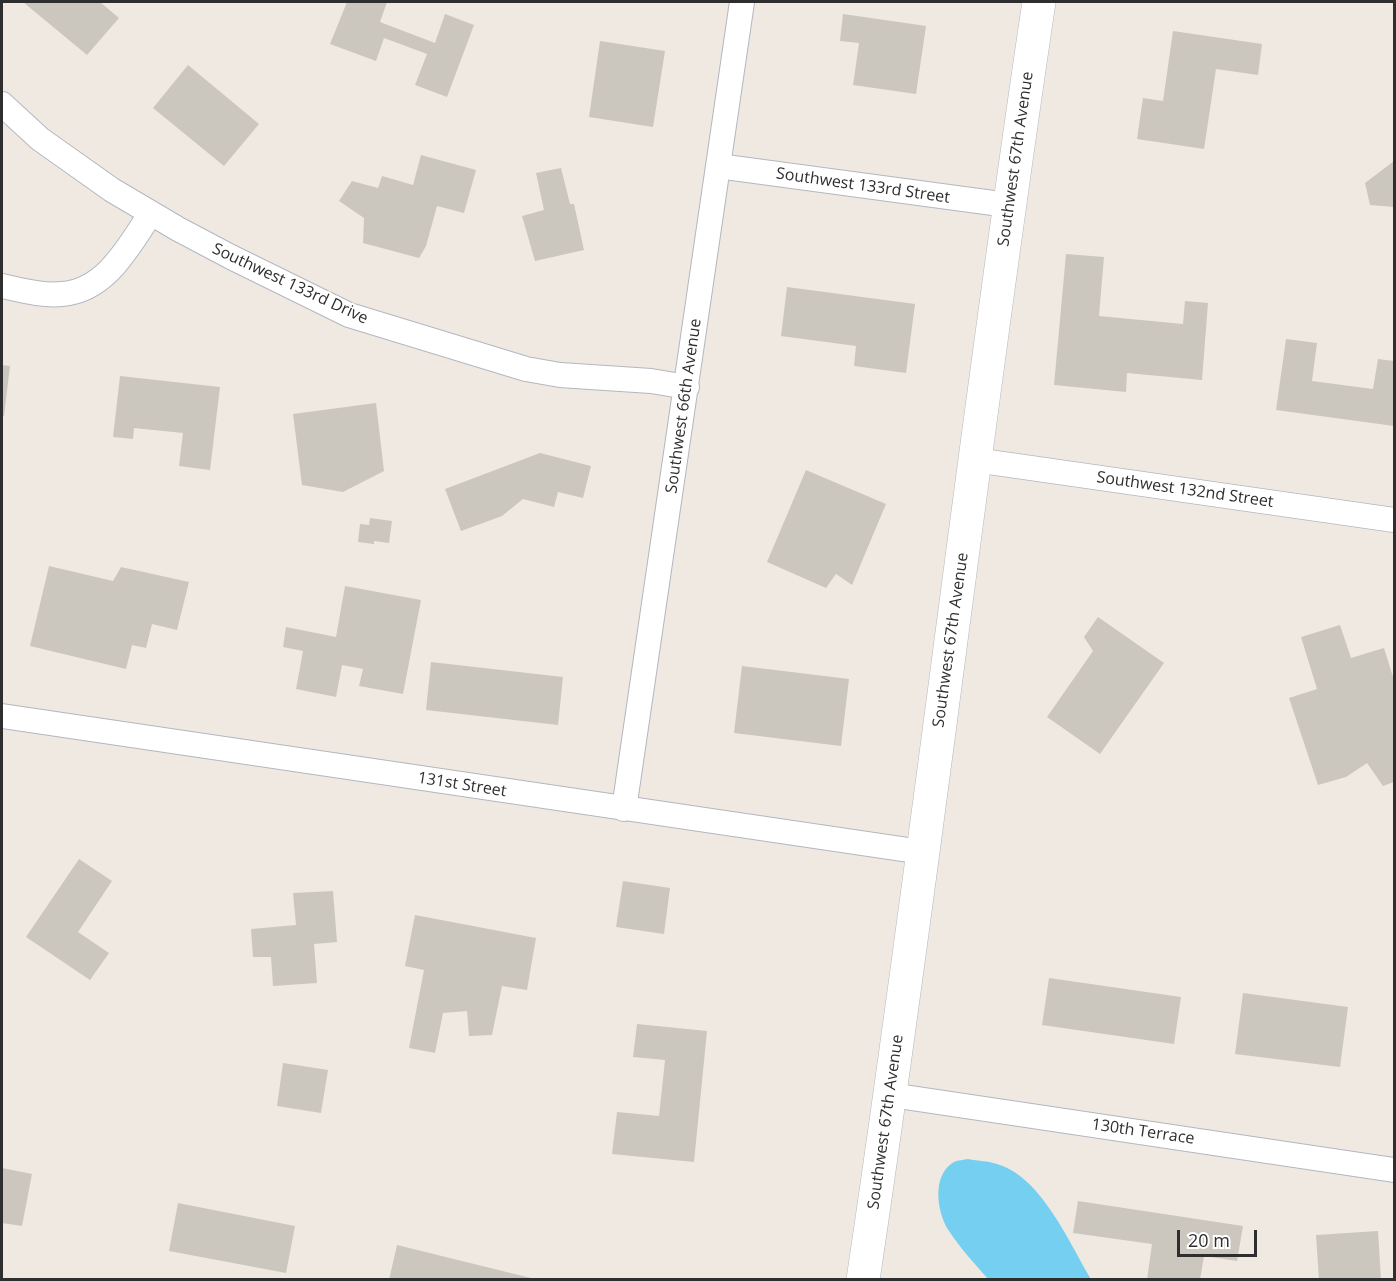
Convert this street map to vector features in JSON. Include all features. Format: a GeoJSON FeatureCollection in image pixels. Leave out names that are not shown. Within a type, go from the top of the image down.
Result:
{"type":"FeatureCollection","features":[{"type":"Feature","properties":{"kind":"main road","name":"Southwest 67th Avenue"},"geometry":{"type":"LineString","coordinates":[[863,1280],[891,1095],[1008,206],[1039,2]]}},
{"type":"Feature","properties":{"kind":"street","name":"Southwest 66th Avenue"},"geometry":{"type":"LineString","coordinates":[[624,809],[742,2]]}},
{"type":"Feature","properties":{"kind":"street","name":"Southwest 133rd Drive"},"geometry":{"type":"LineString","coordinates":[[2,104],[40,139],[76,166],[151,213],[341,312],[526,369],[560,375],[651,381],[687,387]]}},
{"type":"Feature","properties":{"kind":"street","name":"Southwest 133rd Street"},"geometry":{"type":"LineString","coordinates":[[718,166],[1008,206]]}},
{"type":"Feature","properties":{"kind":"street"},"geometry":{"type":"LineString","coordinates":[[2,286],[61,294],[91,286],[115,265],[151,213]]}},
{"type":"Feature","properties":{"kind":"street","name":"Southwest 132nd Street"},"geometry":{"type":"LineString","coordinates":[[975,460],[1395,520]]}},
{"type":"Feature","properties":{"kind":"street","name":"131st Street"},"geometry":{"type":"LineString","coordinates":[[2,716],[922,852]]}},
{"type":"Feature","properties":{"kind":"street","name":"130th Terrace"},"geometry":{"type":"LineString","coordinates":[[891,1095],[1395,1170]]}},
{"type":"Feature","properties":{"kind":"water"},"geometry":{"type":"Polygon","coordinates":[[[968,1159],[1000,1165],[1015,1172],[1029,1184],[1053,1214],[1091,1279],[988,1279],[949,1231],[939,1205],[939,1185],[947,1168],[954,1162],[968,1159]]]}},
{"type":"Feature","properties":{"kind":"building"},"geometry":{"type":"Polygon","coordinates":[[[23,2],[100,2],[119,18],[87,55],[23,2]]]}},
{"type":"Feature","properties":{"kind":"building"},"geometry":{"type":"Polygon","coordinates":[[[347,2],[387,2],[380,22],[435,43],[445,14],[474,25],[447,97],[415,85],[427,54],[384,38],[376,61],[330,44],[347,2]]]}},
{"type":"Feature","properties":{"kind":"building"},"geometry":{"type":"Polygon","coordinates":[[[843,14],[926,26],[916,94],[853,85],[859,43],[840,41],[843,14]]]}},
{"type":"Feature","properties":{"kind":"building"},"geometry":{"type":"Polygon","coordinates":[[[1173,31],[1262,44],[1258,75],[1216,69],[1204,149],[1137,139],[1143,98],[1163,101],[1173,31]]]}},
{"type":"Feature","properties":{"kind":"building"},"geometry":{"type":"Polygon","coordinates":[[[600,41],[665,51],[653,127],[589,117],[600,41]]]}},
{"type":"Feature","properties":{"kind":"building"},"geometry":{"type":"Polygon","coordinates":[[[188,65],[259,124],[224,166],[153,108],[188,65]]]}},
{"type":"Feature","properties":{"kind":"building"},"geometry":{"type":"Polygon","coordinates":[[[421,155],[476,170],[464,213],[437,206],[426,246],[419,258],[363,243],[364,218],[339,201],[352,181],[378,188],[382,176],[413,185],[421,155]]]}},
{"type":"Feature","properties":{"kind":"building"},"geometry":{"type":"Polygon","coordinates":[[[1394,161],[1394,207],[1370,205],[1365,183],[1394,161]]]}},
{"type":"Feature","properties":{"kind":"building"},"geometry":{"type":"Polygon","coordinates":[[[561,168],[570,204],[574,204],[584,250],[535,261],[522,216],[544,210],[536,173],[561,168]]]}},
{"type":"Feature","properties":{"kind":"building"},"geometry":{"type":"Polygon","coordinates":[[[1066,254],[1104,257],[1099,316],[1183,324],[1185,301],[1208,303],[1202,380],[1127,373],[1126,392],[1054,385],[1066,254]]]}},
{"type":"Feature","properties":{"kind":"building"},"geometry":{"type":"Polygon","coordinates":[[[787,287],[915,304],[906,373],[854,366],[856,346],[781,336],[787,287]]]}},
{"type":"Feature","properties":{"kind":"building"},"geometry":{"type":"Polygon","coordinates":[[[1286,339],[1317,343],[1312,381],[1373,389],[1378,359],[1394,361],[1394,426],[1276,410],[1286,339]]]}},
{"type":"Feature","properties":{"kind":"building"},"geometry":{"type":"Polygon","coordinates":[[[2,365],[10,366],[4,416],[2,416],[2,365]]]}},
{"type":"Feature","properties":{"kind":"building"},"geometry":{"type":"Polygon","coordinates":[[[120,376],[220,387],[210,470],[179,466],[183,433],[134,428],[133,439],[113,437],[120,376]]]}},
{"type":"Feature","properties":{"kind":"building"},"geometry":{"type":"Polygon","coordinates":[[[376,403],[384,471],[343,492],[302,485],[293,414],[376,403]]]}},
{"type":"Feature","properties":{"kind":"building"},"geometry":{"type":"Polygon","coordinates":[[[540,453],[591,466],[583,498],[558,492],[554,507],[523,499],[502,516],[461,531],[445,489],[540,453]]]}},
{"type":"Feature","properties":{"kind":"building"},"geometry":{"type":"Polygon","coordinates":[[[806,470],[886,504],[852,585],[836,574],[826,588],[767,562],[806,470]]]}},
{"type":"Feature","properties":{"kind":"building"},"geometry":{"type":"Polygon","coordinates":[[[370,518],[392,521],[389,543],[358,542],[360,524],[369,525],[370,518]]]}},
{"type":"Feature","properties":{"kind":"building"},"geometry":{"type":"Polygon","coordinates":[[[49,566],[113,581],[121,567],[189,582],[177,630],[152,624],[146,648],[132,645],[126,669],[30,646],[49,566]]]}},
{"type":"Feature","properties":{"kind":"building"},"geometry":{"type":"Polygon","coordinates":[[[345,586],[421,600],[403,694],[359,686],[363,669],[342,665],[336,697],[296,689],[303,651],[283,647],[286,627],[336,637],[345,586]]]}},
{"type":"Feature","properties":{"kind":"building"},"geometry":{"type":"Polygon","coordinates":[[[1098,617],[1164,663],[1100,754],[1047,717],[1093,651],[1084,637],[1098,617]]]}},
{"type":"Feature","properties":{"kind":"building"},"geometry":{"type":"Polygon","coordinates":[[[1340,625],[1351,658],[1384,648],[1394,680],[1394,782],[1383,786],[1367,763],[1346,777],[1318,785],[1289,698],[1317,689],[1301,637],[1340,625]]]}},
{"type":"Feature","properties":{"kind":"building"},"geometry":{"type":"Polygon","coordinates":[[[431,662],[563,677],[558,725],[426,710],[431,662]]]}},
{"type":"Feature","properties":{"kind":"building"},"geometry":{"type":"Polygon","coordinates":[[[742,666],[849,679],[841,746],[734,733],[742,666]]]}},
{"type":"Feature","properties":{"kind":"building"},"geometry":{"type":"Polygon","coordinates":[[[79,859],[112,881],[78,932],[109,953],[90,980],[26,937],[79,859]]]}},
{"type":"Feature","properties":{"kind":"building"},"geometry":{"type":"Polygon","coordinates":[[[623,881],[670,888],[664,934],[616,927],[623,881]]]}},
{"type":"Feature","properties":{"kind":"building"},"geometry":{"type":"Polygon","coordinates":[[[333,891],[337,942],[314,944],[317,983],[273,986],[271,957],[253,957],[251,929],[296,925],[293,893],[333,891]]]}},
{"type":"Feature","properties":{"kind":"building"},"geometry":{"type":"Polygon","coordinates":[[[415,915],[536,938],[527,990],[502,986],[492,1035],[469,1036],[467,1011],[443,1013],[435,1053],[409,1048],[424,970],[405,966],[415,915]]]}},
{"type":"Feature","properties":{"kind":"building"},"geometry":{"type":"Polygon","coordinates":[[[1049,978],[1181,997],[1174,1044],[1042,1025],[1049,978]]]}},
{"type":"Feature","properties":{"kind":"building"},"geometry":{"type":"Polygon","coordinates":[[[1243,993],[1348,1007],[1340,1067],[1235,1054],[1243,993]]]}},
{"type":"Feature","properties":{"kind":"building"},"geometry":{"type":"Polygon","coordinates":[[[637,1024],[707,1031],[694,1162],[612,1154],[617,1112],[659,1116],[665,1060],[633,1057],[637,1024]]]}},
{"type":"Feature","properties":{"kind":"building"},"geometry":{"type":"Polygon","coordinates":[[[283,1063],[328,1070],[321,1113],[277,1106],[283,1063]]]}},
{"type":"Feature","properties":{"kind":"building"},"geometry":{"type":"Polygon","coordinates":[[[2,1168],[32,1174],[22,1226],[2,1223],[2,1168]]]}},
{"type":"Feature","properties":{"kind":"building"},"geometry":{"type":"Polygon","coordinates":[[[1078,1201],[1243,1226],[1237,1261],[1204,1256],[1200,1280],[1147,1280],[1152,1244],[1073,1233],[1078,1201]]]}},
{"type":"Feature","properties":{"kind":"building"},"geometry":{"type":"Polygon","coordinates":[[[178,1203],[295,1226],[286,1273],[169,1251],[178,1203]]]}},
{"type":"Feature","properties":{"kind":"building"},"geometry":{"type":"Polygon","coordinates":[[[1378,1231],[1381,1280],[1319,1280],[1316,1235],[1378,1231]]]}},
{"type":"Feature","properties":{"kind":"building"},"geometry":{"type":"Polygon","coordinates":[[[397,1245],[535,1279],[535,1280],[389,1280],[397,1245]]]}}]}
